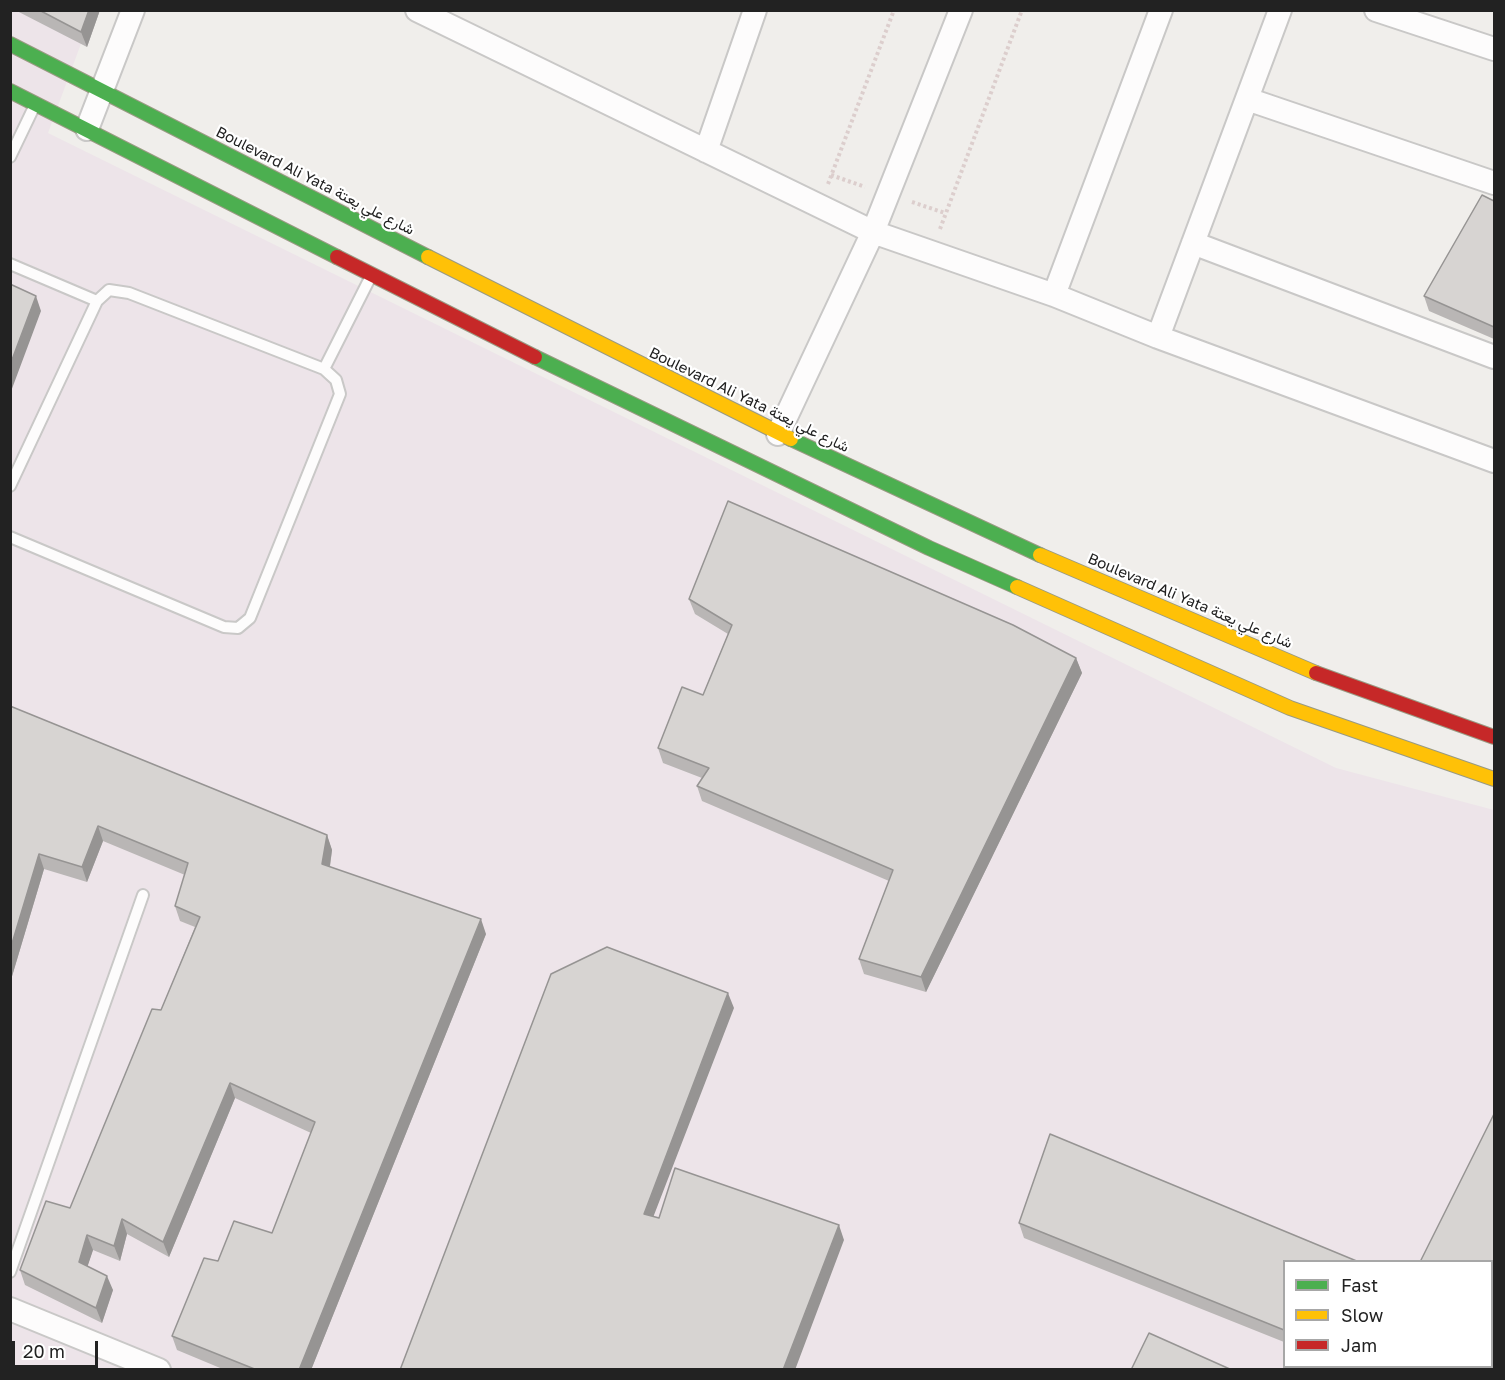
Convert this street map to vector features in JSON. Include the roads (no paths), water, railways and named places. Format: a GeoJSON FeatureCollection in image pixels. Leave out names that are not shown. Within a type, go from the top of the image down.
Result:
{"type":"FeatureCollection","features":[{"type":"Feature","properties":{"kind":"street"},"geometry":{"type":"LineString","coordinates":[[87,129],[104,91],[134,10]]}},
{"type":"Feature","properties":{"kind":"street"},"geometry":{"type":"LineString","coordinates":[[417,10],[873,232],[1054,295],[1158,337],[1494,461]]}},
{"type":"Feature","properties":{"kind":"street"},"geometry":{"type":"LineString","coordinates":[[778,434],[873,232],[961,10]]}},
{"type":"Feature","properties":{"kind":"street"},"geometry":{"type":"LineString","coordinates":[[1054,295],[1161,10]]}},
{"type":"Feature","properties":{"kind":"street"},"geometry":{"type":"LineString","coordinates":[[1158,337],[1280,10]]}},
{"type":"Feature","properties":{"kind":"street"},"geometry":{"type":"LineString","coordinates":[[1376,10],[1494,49]]}},
{"type":"Feature","properties":{"kind":"street"},"geometry":{"type":"LineString","coordinates":[[706,151],[747,13]]}},
{"type":"Feature","properties":{"kind":"street","name":"Boulevard Ali Yata شارع علي يعتة"},"geometry":{"type":"LineString","coordinates":[[10,44],[104,91],[386,241],[778,434],[947,513],[1249,646],[1353,687],[1494,737]]}},
{"type":"Feature","properties":{"kind":"street"},"geometry":{"type":"LineString","coordinates":[[10,91],[374,269],[598,389],[929,548],[1290,708],[1494,779]]}},
{"type":"Feature","properties":{"kind":"street"},"geometry":{"type":"LineString","coordinates":[[1247,99],[1494,183]]}},
{"type":"Feature","properties":{"kind":"street"},"geometry":{"type":"LineString","coordinates":[[1193,243],[1494,357]]}},
{"type":"Feature","properties":{"kind":"street"},"geometry":{"type":"LineString","coordinates":[[10,1309],[159,1370]]}},
{"type":"Feature","properties":{"kind":"lane"},"geometry":{"type":"LineString","coordinates":[[10,157],[36,104]]}},
{"type":"Feature","properties":{"kind":"lane"},"geometry":{"type":"LineString","coordinates":[[10,264],[97,301]]}},
{"type":"Feature","properties":{"kind":"lane"},"geometry":{"type":"LineString","coordinates":[[324,369],[374,269]]}},
{"type":"Feature","properties":{"kind":"lane"},"geometry":{"type":"LineString","coordinates":[[10,486],[97,301],[109,291],[129,293],[324,369],[336,380],[340,393],[250,618],[238,628],[224,627],[10,537]]}},
{"type":"Feature","properties":{"kind":"lane"},"geometry":{"type":"LineString","coordinates":[[10,1272],[143,895]]}}]}
